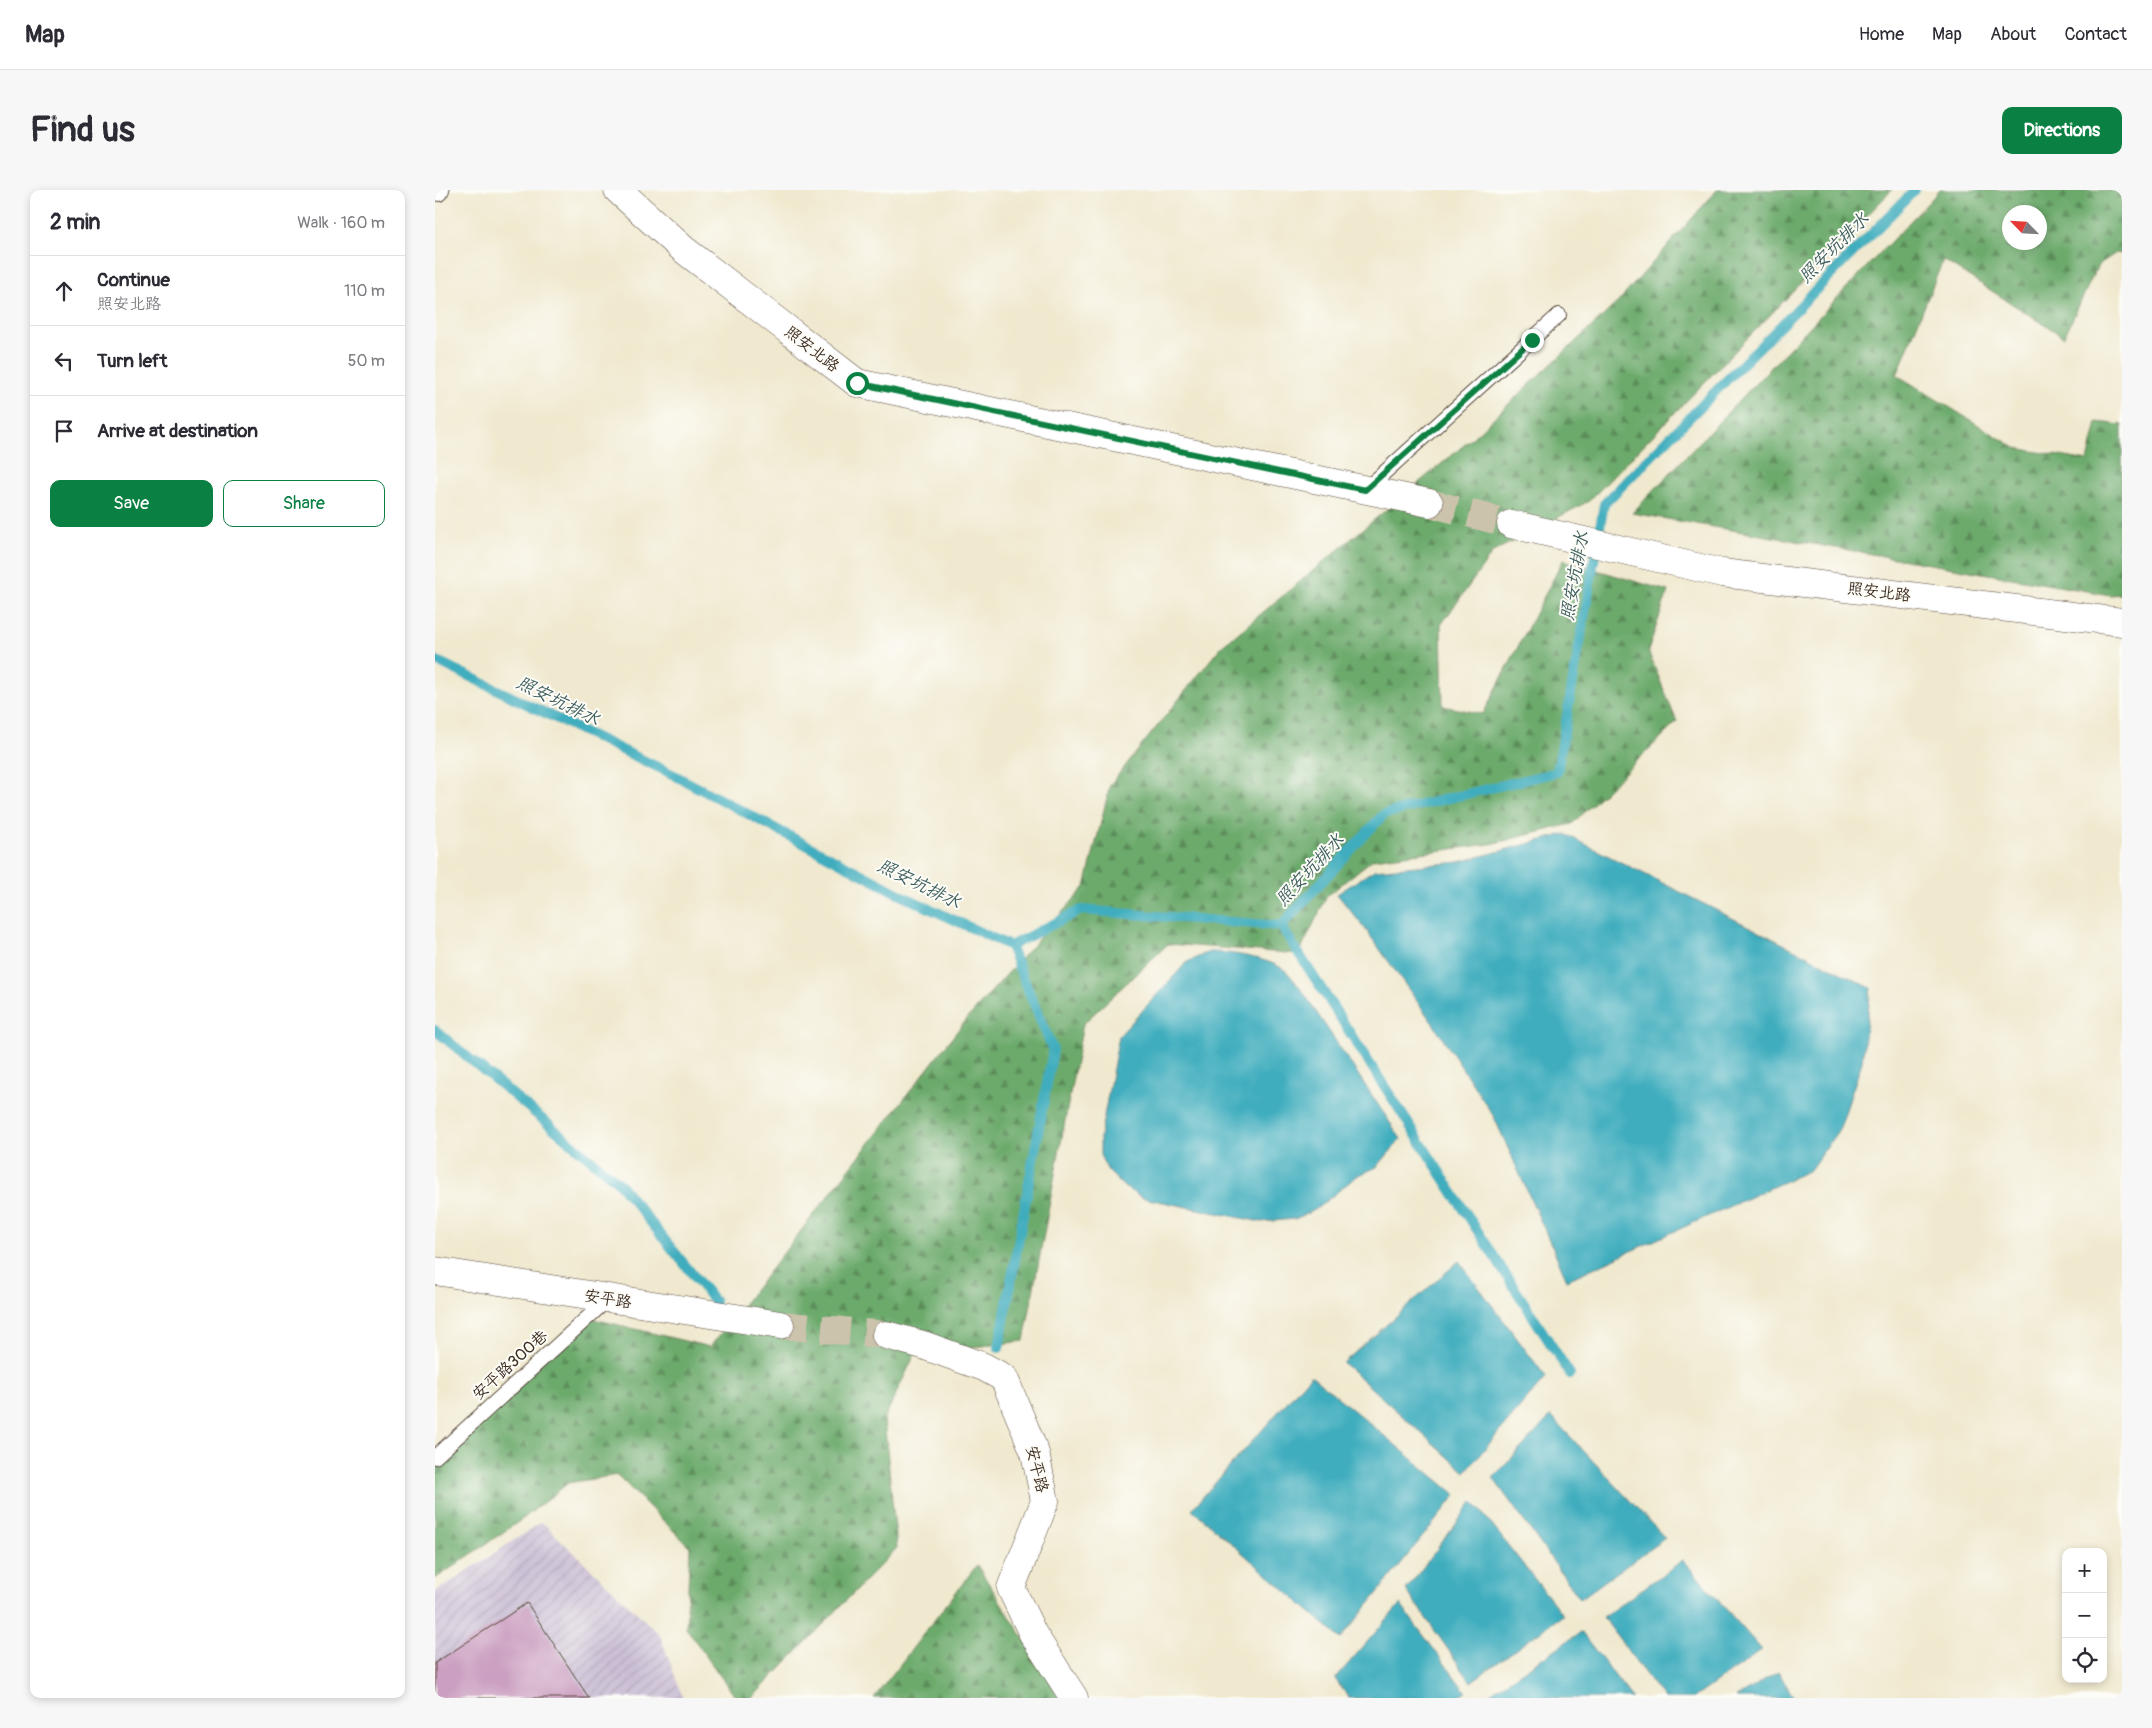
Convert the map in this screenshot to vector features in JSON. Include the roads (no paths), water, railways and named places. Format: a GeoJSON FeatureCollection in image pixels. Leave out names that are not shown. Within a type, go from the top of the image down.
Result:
{"type":"FeatureCollection","features":[{"type":"Feature","properties":{"kind":"street","name":"照安北路"},"geometry":{"type":"LineString","coordinates":[[619,190],[683,249],[857,383],[1429,503]]}},
{"type":"Feature","properties":{"kind":"street","name":"照安北路"},"geometry":{"type":"LineString","coordinates":[[1511,524],[1723,573],[2122,622]]}},
{"type":"Feature","properties":{"kind":"street","name":"安平路"},"geometry":{"type":"LineString","coordinates":[[435,1271],[781,1325]]}},
{"type":"Feature","properties":{"kind":"street","name":"安平路"},"geometry":{"type":"LineString","coordinates":[[886,1335],[923,1345],[975,1364],[1004,1378],[1035,1453],[1045,1501],[1011,1588],[1033,1634],[1074,1698]]}},
{"type":"Feature","properties":{"kind":"lane"},"geometry":{"type":"LineString","coordinates":[[435,193],[439,194],[442,190]]}},
{"type":"Feature","properties":{"kind":"lane"},"geometry":{"type":"LineString","coordinates":[[1365,490],[1559,315]]}},
{"type":"Feature","properties":{"kind":"lane","name":"安平路300巷"},"geometry":{"type":"LineString","coordinates":[[435,1457],[608,1299]]}},
{"type":"Feature","properties":{"kind":"water"},"geometry":{"type":"Polygon","coordinates":[[[1565,834],[1871,988],[1862,1062],[1840,1128],[1810,1170],[1567,1280],[1494,1117],[1434,1025],[1366,930],[1337,894],[1374,870],[1459,862],[1565,834]]]}},
{"type":"Feature","properties":{"kind":"water"},"geometry":{"type":"Polygon","coordinates":[[[1209,952],[1260,959],[1279,966],[1286,971],[1301,989],[1401,1139],[1377,1167],[1357,1176],[1315,1210],[1295,1219],[1261,1222],[1143,1198],[1124,1187],[1108,1171],[1100,1155],[1100,1137],[1119,1036],[1187,962],[1209,952]]]}},
{"type":"Feature","properties":{"kind":"water"},"geometry":{"type":"Polygon","coordinates":[[[1459,1261],[1546,1377],[1465,1472],[1343,1363],[1459,1261]]]}},
{"type":"Feature","properties":{"kind":"water"},"geometry":{"type":"Polygon","coordinates":[[[1311,1375],[1456,1495],[1341,1639],[1192,1509],[1311,1375]]]}},
{"type":"Feature","properties":{"kind":"water"},"geometry":{"type":"Polygon","coordinates":[[[1551,1416],[1665,1538],[1580,1599],[1493,1478],[1551,1416]]]}},
{"type":"Feature","properties":{"kind":"water"},"geometry":{"type":"Polygon","coordinates":[[[1473,1501],[1563,1615],[1471,1682],[1406,1590],[1473,1501]]]}},
{"type":"Feature","properties":{"kind":"water"},"geometry":{"type":"Polygon","coordinates":[[[1683,1560],[1762,1650],[1694,1698],[1663,1698],[1603,1617],[1683,1560]]]}},
{"type":"Feature","properties":{"kind":"water"},"geometry":{"type":"Polygon","coordinates":[[[1400,1604],[1466,1692],[1457,1698],[1349,1698],[1335,1679],[1400,1604]]]}},
{"type":"Feature","properties":{"kind":"water"},"geometry":{"type":"Polygon","coordinates":[[[1581,1632],[1632,1698],[1494,1698],[1490,1693],[1581,1632]]]}},
{"type":"Feature","properties":{"kind":"water"},"geometry":{"type":"Polygon","coordinates":[[[1778,1671],[1794,1698],[1735,1698],[1778,1671]]]}},
{"type":"Feature","properties":{"kind":"waterway","name":"照安坑排水"},"geometry":{"type":"LineString","coordinates":[[435,660],[674,775],[905,897],[1010,946],[1081,910],[1281,926],[1384,814],[1557,772],[1604,504],[1915,190]]}},
{"type":"Feature","properties":{"kind":"waterway"},"geometry":{"type":"LineString","coordinates":[[1281,926],[1570,1374]]}},
{"type":"Feature","properties":{"kind":"waterway"},"geometry":{"type":"LineString","coordinates":[[999,1348],[1053,1050],[1010,946]]}},
{"type":"Feature","properties":{"kind":"waterway"},"geometry":{"type":"LineString","coordinates":[[435,1030],[619,1183],[715,1302]]}},
{"type":"Feature","properties":{"kind":"tunnel"},"geometry":{"type":"LineString","coordinates":[[1429,503],[1511,524]]}},
{"type":"Feature","properties":{"kind":"tunnel"},"geometry":{"type":"LineString","coordinates":[[780,1325],[886,1335]]}}]}
